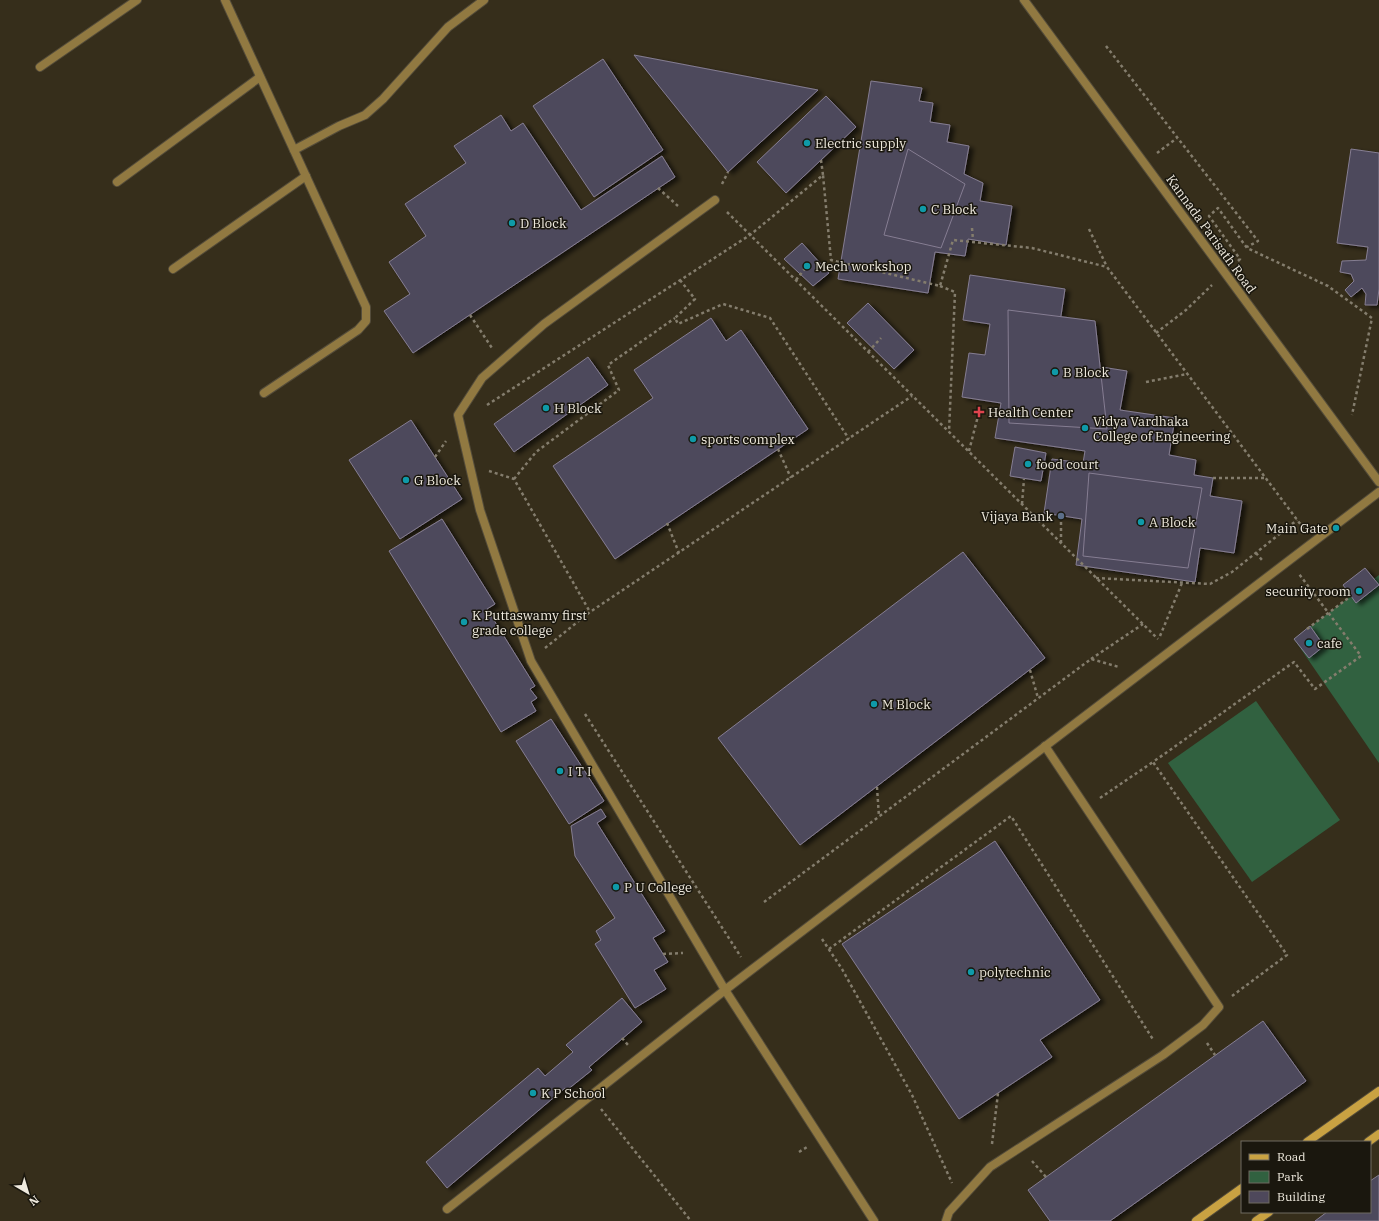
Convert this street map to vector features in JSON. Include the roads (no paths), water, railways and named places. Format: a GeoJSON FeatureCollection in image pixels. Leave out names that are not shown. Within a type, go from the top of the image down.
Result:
{"type":"FeatureCollection","features":[{"type":"Feature","properties":{"kind":"main road"},"geometry":{"type":"LineString","coordinates":[[1308,1141],[1379,1091]]}},
{"type":"Feature","properties":{"kind":"main road"},"geometry":{"type":"LineString","coordinates":[[1369,1141],[1379,1134]]}},
{"type":"Feature","properties":{"kind":"main road"},"geometry":{"type":"LineString","coordinates":[[1196,1221],[1241,1189]]}},
{"type":"Feature","properties":{"kind":"main road"},"geometry":{"type":"LineString","coordinates":[[1256,1221],[1268,1213]]}},
{"type":"Feature","properties":{"kind":"street"},"geometry":{"type":"LineString","coordinates":[[40,67],[137,0]]}},
{"type":"Feature","properties":{"kind":"street"},"geometry":{"type":"LineString","coordinates":[[225,0],[366,307],[366,321],[358,330],[264,393]]}},
{"type":"Feature","properties":{"kind":"street"},"geometry":{"type":"LineString","coordinates":[[294,150],[340,126],[365,116],[383,99],[448,28],[484,0]]}},
{"type":"Feature","properties":{"kind":"street","name":"Kannada Parisath Road"},"geometry":{"type":"LineString","coordinates":[[1024,0],[1379,482]]}},
{"type":"Feature","properties":{"kind":"street"},"geometry":{"type":"LineString","coordinates":[[117,182],[260,77]]}},
{"type":"Feature","properties":{"kind":"street"},"geometry":{"type":"LineString","coordinates":[[173,269],[306,176]]}},
{"type":"Feature","properties":{"kind":"street"},"geometry":{"type":"LineString","coordinates":[[715,200],[544,324],[482,378],[458,415],[480,510],[531,661],[725,990],[874,1221]]}},
{"type":"Feature","properties":{"kind":"street"},"geometry":{"type":"LineString","coordinates":[[448,1209],[725,990],[1379,492]]}},
{"type":"Feature","properties":{"kind":"street"},"geometry":{"type":"LineString","coordinates":[[946,1221],[949,1212],[990,1167],[1163,1055],[1202,1026],[1219,1007],[1046,746]]}},
{"type":"Feature","properties":{"kind":"place","name":"Electric supply"},"geometry":{"type":"Point","coordinates":[807,143]}},
{"type":"Feature","properties":{"kind":"place","name":"C Block"},"geometry":{"type":"Point","coordinates":[923,209]}},
{"type":"Feature","properties":{"kind":"place","name":"D Block"},"geometry":{"type":"Point","coordinates":[512,223]}},
{"type":"Feature","properties":{"kind":"place","name":"Mech workshop"},"geometry":{"type":"Point","coordinates":[807,266]}},
{"type":"Feature","properties":{"kind":"place","name":"B Block"},"geometry":{"type":"Point","coordinates":[1055,372]}},
{"type":"Feature","properties":{"kind":"place","name":"H Block"},"geometry":{"type":"Point","coordinates":[546,408]}},
{"type":"Feature","properties":{"kind":"place","name":"Health Center"},"geometry":{"type":"Point","coordinates":[979,412]}},
{"type":"Feature","properties":{"kind":"place","name":"Vidya Vardhaka College of Engineering"},"geometry":{"type":"Point","coordinates":[1085,428]}},
{"type":"Feature","properties":{"kind":"place","name":"sports complex"},"geometry":{"type":"Point","coordinates":[693,439]}},
{"type":"Feature","properties":{"kind":"place","name":"food court"},"geometry":{"type":"Point","coordinates":[1028,464]}},
{"type":"Feature","properties":{"kind":"place","name":"G Block"},"geometry":{"type":"Point","coordinates":[406,480]}},
{"type":"Feature","properties":{"kind":"place","name":"Vijaya Bank"},"geometry":{"type":"Point","coordinates":[1061,516]}},
{"type":"Feature","properties":{"kind":"place","name":"A Block"},"geometry":{"type":"Point","coordinates":[1141,522]}},
{"type":"Feature","properties":{"kind":"place","name":"Main Gate"},"geometry":{"type":"Point","coordinates":[1336,528]}},
{"type":"Feature","properties":{"kind":"place","name":"security room"},"geometry":{"type":"Point","coordinates":[1359,591]}},
{"type":"Feature","properties":{"kind":"place","name":"K Puttaswamy first grade college"},"geometry":{"type":"Point","coordinates":[464,622]}},
{"type":"Feature","properties":{"kind":"place","name":"cafe"},"geometry":{"type":"Point","coordinates":[1309,643]}},
{"type":"Feature","properties":{"kind":"place","name":"M Block"},"geometry":{"type":"Point","coordinates":[874,704]}},
{"type":"Feature","properties":{"kind":"place","name":"I T I"},"geometry":{"type":"Point","coordinates":[560,771]}},
{"type":"Feature","properties":{"kind":"place","name":"P U College"},"geometry":{"type":"Point","coordinates":[616,887]}},
{"type":"Feature","properties":{"kind":"place","name":"polytechnic"},"geometry":{"type":"Point","coordinates":[971,972]}},
{"type":"Feature","properties":{"kind":"place","name":"K P School"},"geometry":{"type":"Point","coordinates":[533,1093]}}]}
